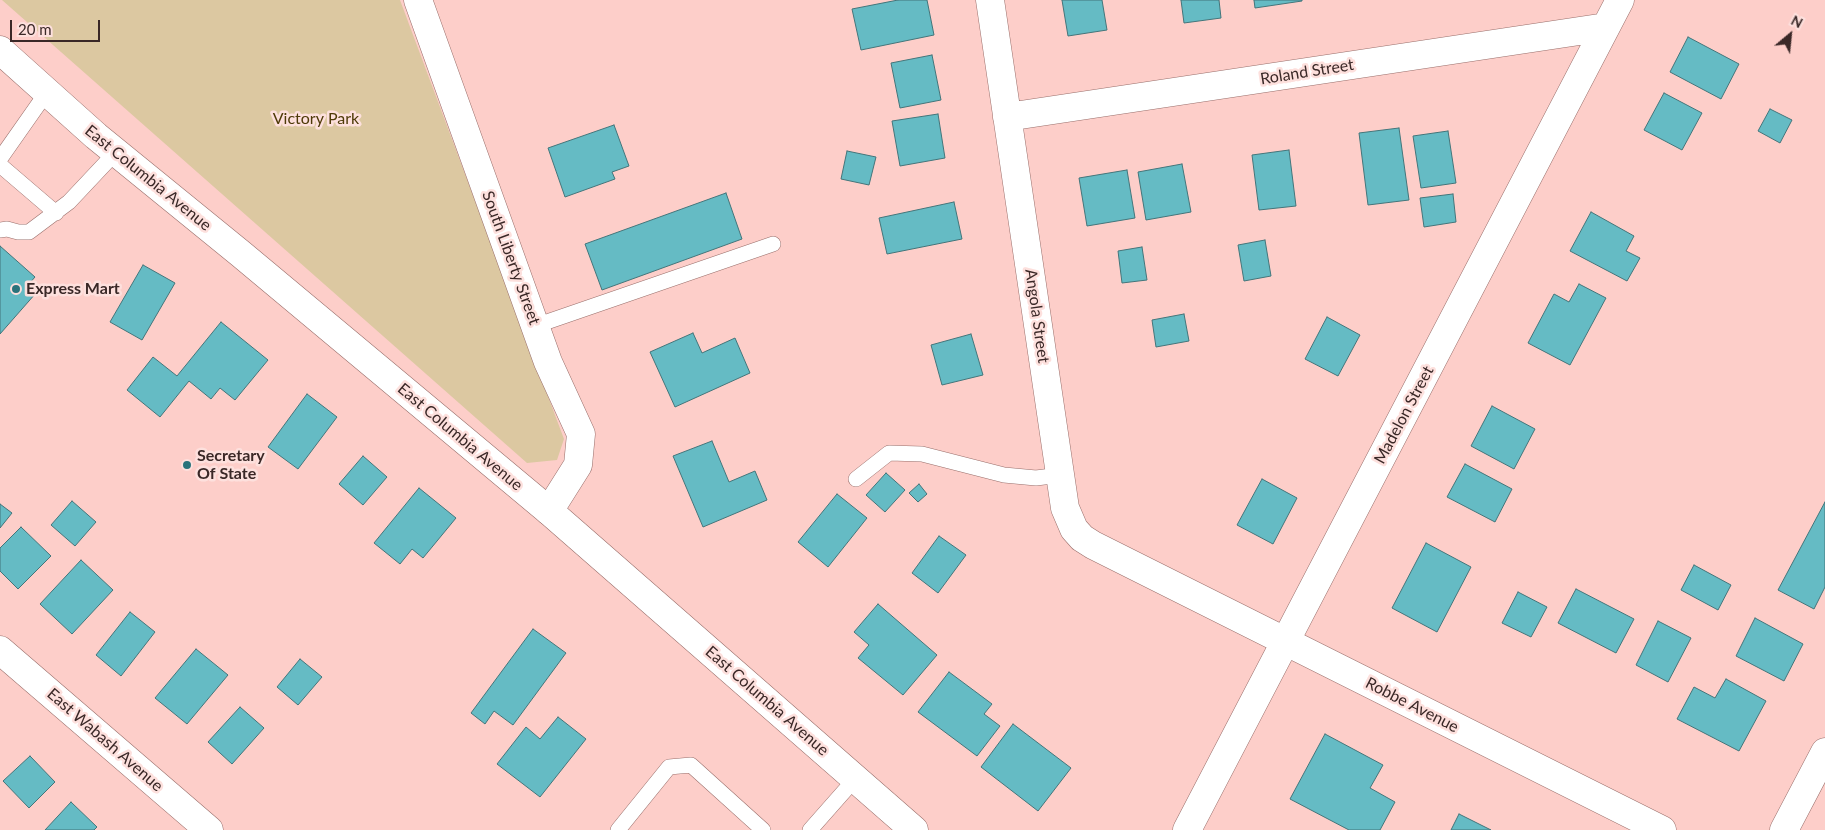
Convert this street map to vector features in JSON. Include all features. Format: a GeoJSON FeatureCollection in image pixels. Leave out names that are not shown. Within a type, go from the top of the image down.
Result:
{"type":"FeatureCollection","features":[{"type":"Feature","properties":{"kind":"street","name":"South Liberty Street"},"geometry":{"type":"LineString","coordinates":[[418,0],[548,362],[581,434],[578,464],[550,511]]}},
{"type":"Feature","properties":{"kind":"street","name":"Angola Street"},"geometry":{"type":"LineString","coordinates":[[990,0],[1065,508],[1074,529],[1082,538],[1162,580]]}},
{"type":"Feature","properties":{"kind":"street","name":"Madelon Street"},"geometry":{"type":"LineString","coordinates":[[1187,830],[1620,0]]}},
{"type":"Feature","properties":{"kind":"street","name":"Roland Street"},"geometry":{"type":"LineString","coordinates":[[1007,117],[1606,27]]}},
{"type":"Feature","properties":{"kind":"street","name":"East Columbia Avenue"},"geometry":{"type":"LineString","coordinates":[[0,50],[116,152],[550,511],[914,830]]}},
{"type":"Feature","properties":{"kind":"street","name":"Robbe Avenue"},"geometry":{"type":"LineString","coordinates":[[1162,580],[1662,830]]}},
{"type":"Feature","properties":{"kind":"street","name":"East Wabash Avenue"},"geometry":{"type":"LineString","coordinates":[[0,650],[209,830]]}},
{"type":"Feature","properties":{"kind":"street"},"geometry":{"type":"LineString","coordinates":[[1784,830],[1825,752]]}},
{"type":"Feature","properties":{"kind":"lane"},"geometry":{"type":"LineString","coordinates":[[0,159],[47,92]]}},
{"type":"Feature","properties":{"kind":"lane"},"geometry":{"type":"LineString","coordinates":[[0,230],[6,228],[18,232],[29,232],[69,202],[116,152]]}},
{"type":"Feature","properties":{"kind":"lane"},"geometry":{"type":"LineString","coordinates":[[0,165],[56,213]]}},
{"type":"Feature","properties":{"kind":"lane"},"geometry":{"type":"LineString","coordinates":[[535,326],[773,244]]}},
{"type":"Feature","properties":{"kind":"lane"},"geometry":{"type":"LineString","coordinates":[[856,479],[889,453],[922,454],[1004,475],[1036,478],[1060,474]]}},
{"type":"Feature","properties":{"kind":"lane"},"geometry":{"type":"LineString","coordinates":[[618,830],[669,767],[691,764],[763,830]]}},
{"type":"Feature","properties":{"kind":"lane"},"geometry":{"type":"LineString","coordinates":[[810,830],[855,778]]}},
{"type":"Feature","properties":{"kind":"green space","name":"Victory Park"},"geometry":{"type":"Polygon","coordinates":[[[2,0],[400,0],[564,439],[557,460],[527,463],[2,0]]]}},
{"type":"Feature","properties":{"kind":"building"},"geometry":{"type":"Polygon","coordinates":[[[898,0],[927,0],[934,35],[861,50],[852,9],[898,0]]]}},
{"type":"Feature","properties":{"kind":"building"},"geometry":{"type":"Polygon","coordinates":[[[1062,0],[1102,0],[1107,30],[1068,36],[1062,0]]]}},
{"type":"Feature","properties":{"kind":"building"},"geometry":{"type":"Polygon","coordinates":[[[1181,0],[1219,0],[1221,18],[1184,23],[1181,0]]]}},
{"type":"Feature","properties":{"kind":"building"},"geometry":{"type":"Polygon","coordinates":[[[1254,0],[1302,0],[1302,1],[1255,8],[1254,0]]]}},
{"type":"Feature","properties":{"kind":"building"},"geometry":{"type":"Polygon","coordinates":[[[1688,37],[1739,64],[1721,99],[1670,72],[1688,37]]]}},
{"type":"Feature","properties":{"kind":"building"},"geometry":{"type":"Polygon","coordinates":[[[932,55],[941,100],[900,108],[891,63],[932,55]]]}},
{"type":"Feature","properties":{"kind":"building"},"geometry":{"type":"Polygon","coordinates":[[[1664,93],[1702,113],[1682,150],[1644,130],[1664,93]]]}},
{"type":"Feature","properties":{"kind":"building"},"geometry":{"type":"Polygon","coordinates":[[[1770,109],[1792,120],[1780,143],[1758,131],[1770,109]]]}},
{"type":"Feature","properties":{"kind":"building"},"geometry":{"type":"Polygon","coordinates":[[[938,114],[945,158],[900,166],[892,121],[938,114]]]}},
{"type":"Feature","properties":{"kind":"building"},"geometry":{"type":"Polygon","coordinates":[[[614,125],[629,166],[612,172],[615,179],[565,197],[548,148],[614,125]]]}},
{"type":"Feature","properties":{"kind":"building"},"geometry":{"type":"Polygon","coordinates":[[[1399,128],[1409,200],[1368,205],[1359,133],[1399,128]]]}},
{"type":"Feature","properties":{"kind":"building"},"geometry":{"type":"Polygon","coordinates":[[[1448,131],[1456,183],[1421,188],[1413,136],[1448,131]]]}},
{"type":"Feature","properties":{"kind":"building"},"geometry":{"type":"Polygon","coordinates":[[[1289,150],[1296,206],[1259,210],[1252,155],[1289,150]]]}},
{"type":"Feature","properties":{"kind":"building"},"geometry":{"type":"Polygon","coordinates":[[[847,151],[876,157],[869,185],[841,179],[847,151]]]}},
{"type":"Feature","properties":{"kind":"building"},"geometry":{"type":"Polygon","coordinates":[[[1182,164],[1191,212],[1146,220],[1138,172],[1182,164]]]}},
{"type":"Feature","properties":{"kind":"building"},"geometry":{"type":"Polygon","coordinates":[[[1127,170],[1135,218],[1087,226],[1079,178],[1127,170]]]}},
{"type":"Feature","properties":{"kind":"building"},"geometry":{"type":"Polygon","coordinates":[[[726,193],[742,239],[602,290],[585,244],[726,193]]]}},
{"type":"Feature","properties":{"kind":"building"},"geometry":{"type":"Polygon","coordinates":[[[1453,194],[1456,222],[1424,227],[1420,198],[1453,194]]]}},
{"type":"Feature","properties":{"kind":"building"},"geometry":{"type":"Polygon","coordinates":[[[954,202],[962,239],[887,254],[879,218],[954,202]]]}},
{"type":"Feature","properties":{"kind":"building"},"geometry":{"type":"Polygon","coordinates":[[[1591,212],[1634,236],[1626,251],[1640,258],[1627,281],[1570,251],[1591,212]]]}},
{"type":"Feature","properties":{"kind":"building"},"geometry":{"type":"Polygon","coordinates":[[[1265,240],[1271,276],[1244,281],[1238,245],[1265,240]]]}},
{"type":"Feature","properties":{"kind":"building","name":"Express Mart"},"geometry":{"type":"Polygon","coordinates":[[[0,246],[35,277],[28,285],[36,293],[0,334],[0,246]]]}},
{"type":"Feature","properties":{"kind":"building"},"geometry":{"type":"Polygon","coordinates":[[[1142,247],[1147,280],[1122,283],[1118,251],[1142,247]]]}},
{"type":"Feature","properties":{"kind":"building"},"geometry":{"type":"Polygon","coordinates":[[[143,265],[175,283],[142,340],[110,322],[143,265]]]}},
{"type":"Feature","properties":{"kind":"building"},"geometry":{"type":"Polygon","coordinates":[[[1579,284],[1606,298],[1570,365],[1528,343],[1554,294],[1569,302],[1579,284]]]}},
{"type":"Feature","properties":{"kind":"building"},"geometry":{"type":"Polygon","coordinates":[[[1184,314],[1189,341],[1156,347],[1152,320],[1184,314]]]}},
{"type":"Feature","properties":{"kind":"building"},"geometry":{"type":"Polygon","coordinates":[[[1327,317],[1360,335],[1338,376],[1305,359],[1327,317]]]}},
{"type":"Feature","properties":{"kind":"building"},"geometry":{"type":"Polygon","coordinates":[[[221,322],[268,360],[235,400],[220,388],[211,399],[189,381],[160,417],[127,390],[153,357],[177,376],[221,322]]]}},
{"type":"Feature","properties":{"kind":"building"},"geometry":{"type":"Polygon","coordinates":[[[693,333],[702,353],[735,338],[750,373],[675,407],[650,352],[693,333]]]}},
{"type":"Feature","properties":{"kind":"building"},"geometry":{"type":"Polygon","coordinates":[[[971,334],[983,375],[942,385],[931,345],[971,334]]]}},
{"type":"Feature","properties":{"kind":"building"},"geometry":{"type":"Polygon","coordinates":[[[307,394],[337,417],[298,469],[268,447],[307,394]]]}},
{"type":"Feature","properties":{"kind":"building"},"geometry":{"type":"Polygon","coordinates":[[[1492,406],[1535,429],[1514,469],[1471,446],[1492,406]]]}},
{"type":"Feature","properties":{"kind":"building"},"geometry":{"type":"Polygon","coordinates":[[[712,441],[729,482],[755,471],[767,500],[703,527],[673,456],[712,441]]]}},
{"type":"Feature","properties":{"kind":"building"},"geometry":{"type":"Polygon","coordinates":[[[363,456],[387,477],[363,505],[339,484],[363,456]]]}},
{"type":"Feature","properties":{"kind":"building"},"geometry":{"type":"Polygon","coordinates":[[[1465,464],[1512,489],[1495,522],[1447,497],[1465,464]]]}},
{"type":"Feature","properties":{"kind":"building"},"geometry":{"type":"Polygon","coordinates":[[[886,473],[905,490],[885,512],[866,495],[886,473]]]}},
{"type":"Feature","properties":{"kind":"building"},"geometry":{"type":"Polygon","coordinates":[[[1262,479],[1297,498],[1273,544],[1237,525],[1262,479]]]}},
{"type":"Feature","properties":{"kind":"building"},"geometry":{"type":"Polygon","coordinates":[[[919,484],[927,494],[918,502],[909,493],[919,484]]]}},
{"type":"Feature","properties":{"kind":"building"},"geometry":{"type":"Polygon","coordinates":[[[419,488],[456,518],[423,558],[412,549],[400,564],[374,543],[419,488]]]}},
{"type":"Feature","properties":{"kind":"building"},"geometry":{"type":"Polygon","coordinates":[[[837,494],[867,518],[828,567],[798,542],[837,494]]]}},
{"type":"Feature","properties":{"kind":"building"},"geometry":{"type":"Polygon","coordinates":[[[72,501],[96,522],[75,546],[51,525],[72,501]]]}},
{"type":"Feature","properties":{"kind":"building"},"geometry":{"type":"Polygon","coordinates":[[[1825,502],[1825,587],[1814,609],[1778,590],[1825,502]]]}},
{"type":"Feature","properties":{"kind":"building"},"geometry":{"type":"Polygon","coordinates":[[[0,504],[12,513],[0,528],[0,504]]]}},
{"type":"Feature","properties":{"kind":"building"},"geometry":{"type":"Polygon","coordinates":[[[21,527],[51,556],[18,589],[0,571],[0,548],[21,527]]]}},
{"type":"Feature","properties":{"kind":"building"},"geometry":{"type":"Polygon","coordinates":[[[939,536],[966,555],[938,593],[912,573],[939,536]]]}},
{"type":"Feature","properties":{"kind":"building"},"geometry":{"type":"Polygon","coordinates":[[[1426,543],[1471,567],[1437,632],[1392,608],[1426,543]]]}},
{"type":"Feature","properties":{"kind":"building"},"geometry":{"type":"Polygon","coordinates":[[[81,560],[113,590],[72,634],[40,604],[81,560]]]}},
{"type":"Feature","properties":{"kind":"building"},"geometry":{"type":"Polygon","coordinates":[[[1694,565],[1731,585],[1718,610],[1681,590],[1694,565]]]}},
{"type":"Feature","properties":{"kind":"building"},"geometry":{"type":"Polygon","coordinates":[[[1576,589],[1634,619],[1616,653],[1558,623],[1576,589]]]}},
{"type":"Feature","properties":{"kind":"building"},"geometry":{"type":"Polygon","coordinates":[[[1518,592],[1547,607],[1531,637],[1502,623],[1518,592]]]}},
{"type":"Feature","properties":{"kind":"building"},"geometry":{"type":"Polygon","coordinates":[[[878,604],[937,655],[903,695],[858,658],[869,645],[854,632],[878,604]]]}},
{"type":"Feature","properties":{"kind":"building"},"geometry":{"type":"Polygon","coordinates":[[[130,612],[155,632],[121,676],[96,655],[130,612]]]}},
{"type":"Feature","properties":{"kind":"building"},"geometry":{"type":"Polygon","coordinates":[[[1755,618],[1803,644],[1784,681],[1736,656],[1755,618]]]}},
{"type":"Feature","properties":{"kind":"building"},"geometry":{"type":"Polygon","coordinates":[[[1658,621],[1691,638],[1668,682],[1636,665],[1658,621]]]}},
{"type":"Feature","properties":{"kind":"building"},"geometry":{"type":"Polygon","coordinates":[[[533,629],[566,653],[513,725],[494,711],[485,724],[471,713],[533,629]]]}},
{"type":"Feature","properties":{"kind":"building"},"geometry":{"type":"Polygon","coordinates":[[[196,649],[228,675],[187,724],[155,698],[196,649]]]}},
{"type":"Feature","properties":{"kind":"building"},"geometry":{"type":"Polygon","coordinates":[[[300,659],[322,677],[298,705],[277,687],[300,659]]]}},
{"type":"Feature","properties":{"kind":"building"},"geometry":{"type":"Polygon","coordinates":[[[949,672],[992,704],[984,714],[1000,726],[977,756],[918,712],[949,672]]]}},
{"type":"Feature","properties":{"kind":"building"},"geometry":{"type":"Polygon","coordinates":[[[1726,679],[1766,701],[1739,751],[1677,719],[1694,687],[1715,698],[1726,679]]]}},
{"type":"Feature","properties":{"kind":"building"},"geometry":{"type":"Polygon","coordinates":[[[240,707],[264,728],[232,764],[208,742],[240,707]]]}},
{"type":"Feature","properties":{"kind":"building"},"geometry":{"type":"Polygon","coordinates":[[[558,717],[586,739],[540,797],[497,764],[526,727],[540,739],[558,717]]]}},
{"type":"Feature","properties":{"kind":"building"},"geometry":{"type":"Polygon","coordinates":[[[1013,724],[1071,768],[1038,811],[981,767],[1013,724]]]}},
{"type":"Feature","properties":{"kind":"building"},"geometry":{"type":"Polygon","coordinates":[[[1325,734],[1383,765],[1370,788],[1395,802],[1380,830],[1349,830],[1290,799],[1325,734]]]}},
{"type":"Feature","properties":{"kind":"building"},"geometry":{"type":"Polygon","coordinates":[[[30,756],[55,782],[29,808],[3,781],[30,756]]]}},
{"type":"Feature","properties":{"kind":"building"},"geometry":{"type":"Polygon","coordinates":[[[71,802],[97,827],[94,830],[45,830],[71,802]]]}},
{"type":"Feature","properties":{"kind":"building"},"geometry":{"type":"Polygon","coordinates":[[[1459,814],[1491,830],[1451,830],[1459,814]]]}},
{"type":"Feature","properties":{"kind":"place","name":"Express Mart"},"geometry":{"type":"Point","coordinates":[16,289]}},
{"type":"Feature","properties":{"kind":"place","name":"Secretary Of State"},"geometry":{"type":"Point","coordinates":[187,465]}}]}
